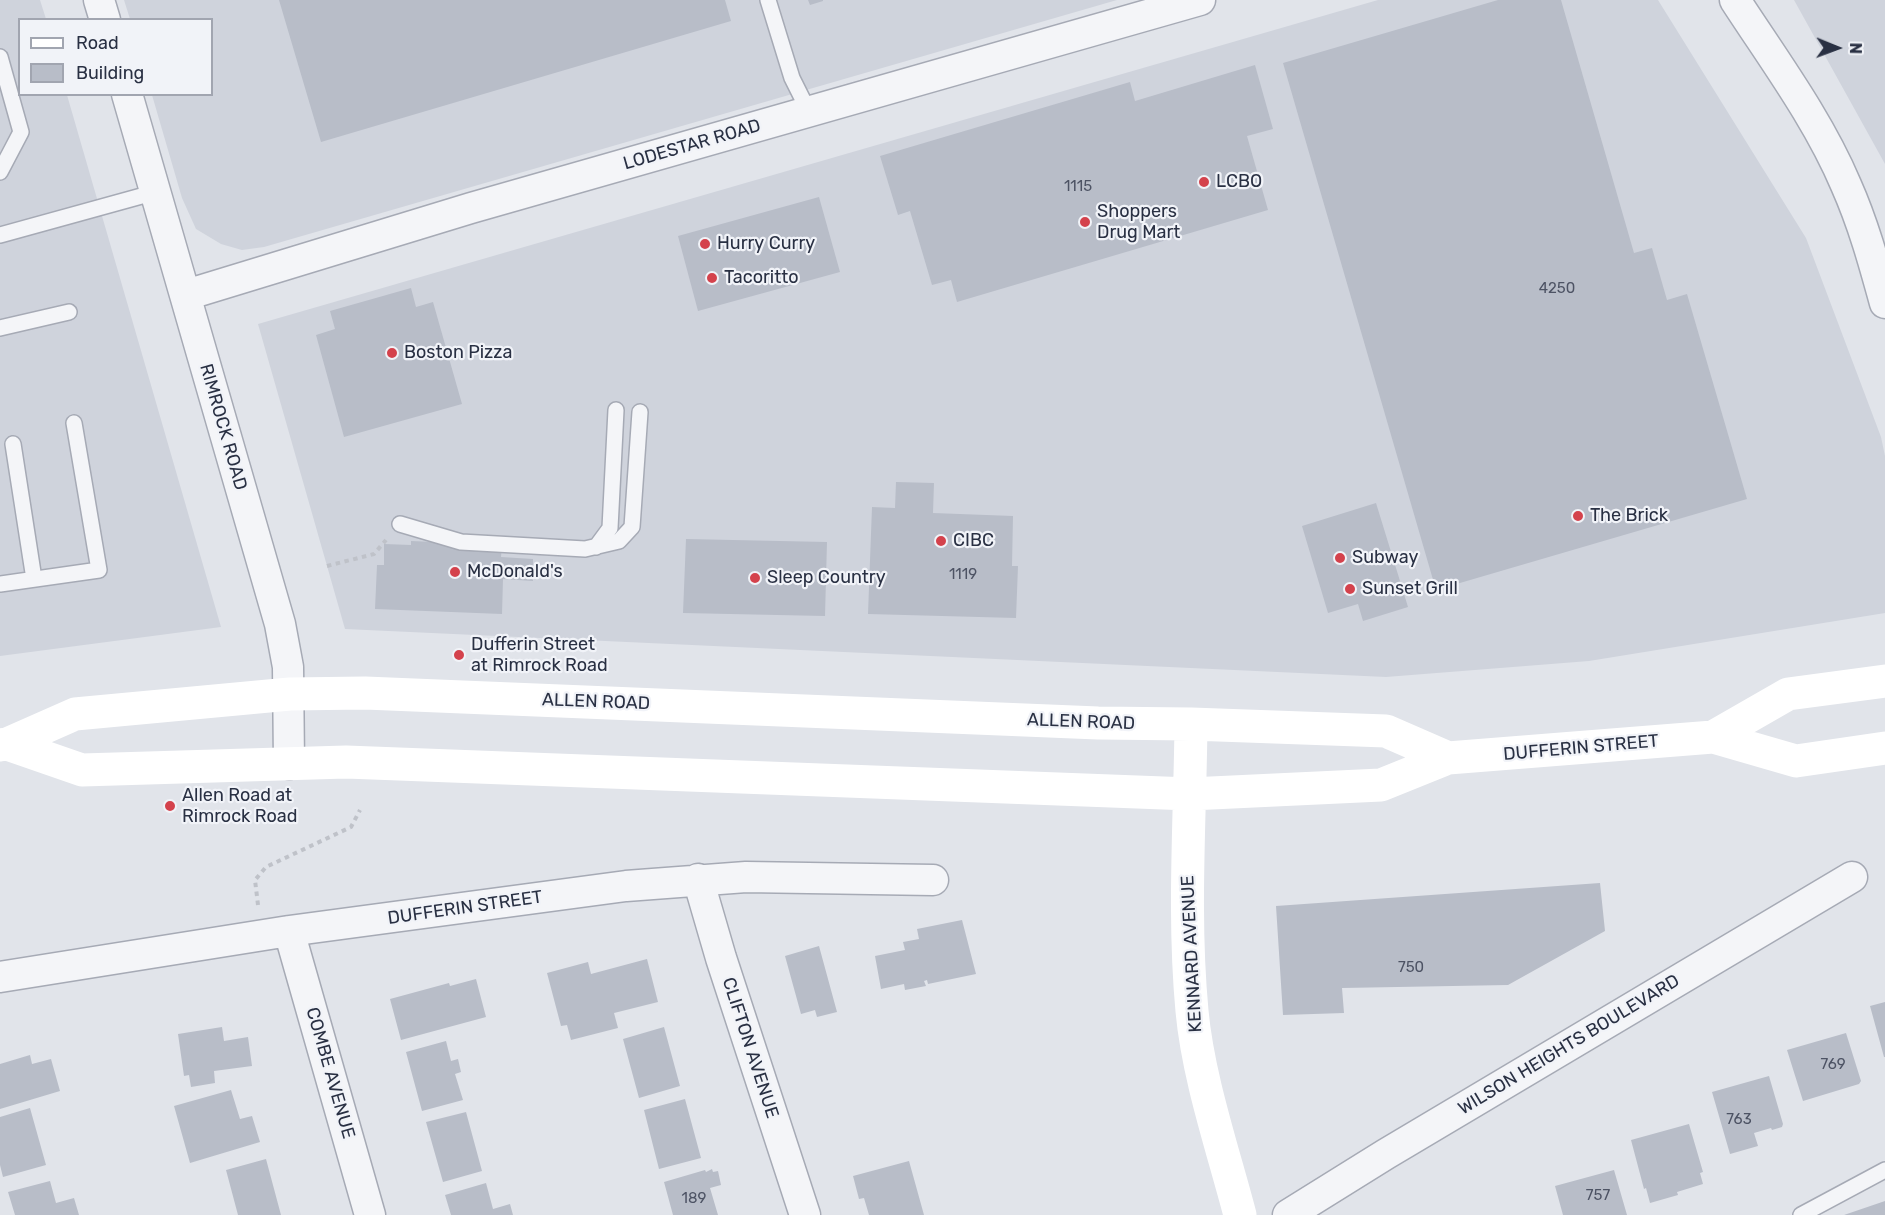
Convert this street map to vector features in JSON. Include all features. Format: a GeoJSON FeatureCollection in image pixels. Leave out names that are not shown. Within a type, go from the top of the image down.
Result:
{"type":"FeatureCollection","features":[{"type":"Feature","properties":{"kind":"main road","name":"DUFFERIN STREET"},"geometry":{"type":"LineString","coordinates":[[1713,737],[1788,694],[1885,681]]}},
{"type":"Feature","properties":{"kind":"main road","name":"ALLEN ROAD"},"geometry":{"type":"LineString","coordinates":[[4,745],[75,714],[290,694],[365,693],[1098,723],[1191,724]]}},
{"type":"Feature","properties":{"kind":"main road","name":"DUFFERIN STREET"},"geometry":{"type":"LineString","coordinates":[[1191,724],[1386,731],[1448,758]]}},
{"type":"Feature","properties":{"kind":"main road","name":"KENNARD AVENUE"},"geometry":{"type":"LineString","coordinates":[[1191,724],[1186,904],[1192,1012],[1199,1060],[1240,1215]]}},
{"type":"Feature","properties":{"kind":"main road","name":"DUFFERIN STREET"},"geometry":{"type":"LineString","coordinates":[[1190,794],[1381,785],[1448,758],[1713,737],[1797,761],[1885,748]]}},
{"type":"Feature","properties":{"kind":"main road","name":"ALLEN ROAD"},"geometry":{"type":"LineString","coordinates":[[4,745],[82,770],[346,762],[1190,794]]}},
{"type":"Feature","properties":{"kind":"street"},"geometry":{"type":"LineString","coordinates":[[99,0],[104,18]]}},
{"type":"Feature","properties":{"kind":"street","name":"LODESTAR ROAD"},"geometry":{"type":"LineString","coordinates":[[186,295],[471,208],[1200,0]]}},
{"type":"Feature","properties":{"kind":"street"},"geometry":{"type":"LineString","coordinates":[[1735,0],[1812,118],[1845,182],[1867,241],[1885,303]]}},
{"type":"Feature","properties":{"kind":"street","name":"RIMROCK ROAD"},"geometry":{"type":"LineString","coordinates":[[128,96],[280,624],[288,667],[290,694],[289,764]]}},
{"type":"Feature","properties":{"kind":"street","name":"DUFFERIN STREET"},"geometry":{"type":"LineString","coordinates":[[0,977],[276,933],[626,886],[746,877],[933,880]]}},
{"type":"Feature","properties":{"kind":"street","name":"WILSON HEIGHTS BOULEVARD"},"geometry":{"type":"LineString","coordinates":[[1287,1215],[1852,877]]}},
{"type":"Feature","properties":{"kind":"street","name":"CLIFTON AVENUE"},"geometry":{"type":"LineString","coordinates":[[698,879],[721,958],[805,1215]]}},
{"type":"Feature","properties":{"kind":"street","name":"COMBE AVENUE"},"geometry":{"type":"LineString","coordinates":[[276,933],[370,1215]]}},
{"type":"Feature","properties":{"kind":"lane"},"geometry":{"type":"LineString","coordinates":[[768,0],[792,78],[809,112]]}},
{"type":"Feature","properties":{"kind":"lane"},"geometry":{"type":"LineString","coordinates":[[0,57],[21,132],[0,172]]}},
{"type":"Feature","properties":{"kind":"lane"},"geometry":{"type":"LineString","coordinates":[[0,235],[156,192]]}},
{"type":"Feature","properties":{"kind":"lane"},"geometry":{"type":"LineString","coordinates":[[0,328],[69,312]]}},
{"type":"Feature","properties":{"kind":"lane"},"geometry":{"type":"LineString","coordinates":[[596,547],[610,528],[616,410]]}},
{"type":"Feature","properties":{"kind":"lane"},"geometry":{"type":"LineString","coordinates":[[400,524],[461,542],[585,549],[619,542],[632,527],[640,412]]}},
{"type":"Feature","properties":{"kind":"lane"},"geometry":{"type":"LineString","coordinates":[[0,584],[99,570],[74,423]]}},
{"type":"Feature","properties":{"kind":"lane"},"geometry":{"type":"LineString","coordinates":[[13,444],[34,579]]}},
{"type":"Feature","properties":{"kind":"lane"},"geometry":{"type":"LineString","coordinates":[[1801,1215],[1885,1170]]}},
{"type":"Feature","properties":{"kind":"path"},"geometry":{"type":"LineString","coordinates":[[327,566],[374,554],[400,524]]}},
{"type":"Feature","properties":{"kind":"path"},"geometry":{"type":"LineString","coordinates":[[276,933],[255,880],[266,867],[351,827],[360,810]]}},
{"type":"Feature","properties":{"kind":"shaded area"},"geometry":{"type":"Polygon","coordinates":[[[0,0],[40,0],[46,18],[18,18],[18,96],[67,96],[221,627],[0,656],[0,0]]]}},
{"type":"Feature","properties":{"kind":"shaded area"},"geometry":{"type":"Polygon","coordinates":[[[124,0],[1117,0],[264,247],[242,250],[221,244],[196,229],[182,198],[152,96],[213,96],[213,18],[130,18],[124,0]]]}},
{"type":"Feature","properties":{"kind":"shaded area"},"geometry":{"type":"Polygon","coordinates":[[[1378,0],[1658,0],[1806,238],[1881,437],[1885,456],[1885,613],[1589,661],[1386,677],[345,629],[258,324],[1378,0]]]}},
{"type":"Feature","properties":{"kind":"shaded area"},"geometry":{"type":"Polygon","coordinates":[[[1794,0],[1885,0],[1885,164],[1794,0]]]}},
{"type":"Feature","properties":{"kind":"building"},"geometry":{"type":"Polygon","coordinates":[[[279,0],[725,0],[731,21],[321,142],[279,0]]]}},
{"type":"Feature","properties":{"kind":"building"},"geometry":{"type":"Polygon","coordinates":[[[808,0],[823,0],[823,1],[810,5],[808,0]]]}},
{"type":"Feature","properties":{"kind":"building"},"geometry":{"type":"Polygon","coordinates":[[[1498,0],[1561,0],[1634,253],[1652,248],[1667,300],[1687,294],[1747,499],[1436,590],[1283,63],[1498,0]]]}},
{"type":"Feature","properties":{"kind":"building"},"geometry":{"type":"Polygon","coordinates":[[[1255,65],[1273,129],[1247,136],[1268,210],[957,302],[951,280],[932,285],[910,211],[898,215],[880,156],[1130,82],[1135,101],[1255,65]]]}},
{"type":"Feature","properties":{"kind":"building"},"geometry":{"type":"Polygon","coordinates":[[[819,197],[840,272],[698,311],[678,236],[819,197]]]}},
{"type":"Feature","properties":{"kind":"building"},"geometry":{"type":"Polygon","coordinates":[[[411,288],[416,307],[433,302],[462,404],[344,437],[316,335],[335,329],[330,311],[411,288]]]}},
{"type":"Feature","properties":{"kind":"building","name":"CIBC"},"geometry":{"type":"Polygon","coordinates":[[[896,482],[934,483],[933,513],[1013,516],[1012,566],[1018,566],[1016,618],[868,614],[872,507],[895,508],[896,482]]]}},
{"type":"Feature","properties":{"kind":"building"},"geometry":{"type":"Polygon","coordinates":[[[1376,503],[1408,607],[1363,621],[1358,604],[1328,613],[1302,526],[1376,503]]]}},
{"type":"Feature","properties":{"kind":"building","name":"Sleep Country"},"geometry":{"type":"Polygon","coordinates":[[[686,539],[827,542],[825,616],[683,613],[686,539]]]}},
{"type":"Feature","properties":{"kind":"building","name":"McDonald's"},"geometry":{"type":"Polygon","coordinates":[[[411,541],[502,545],[501,557],[533,559],[533,581],[503,579],[502,614],[375,609],[377,565],[384,565],[384,544],[411,545],[411,541]]]}},
{"type":"Feature","properties":{"kind":"building"},"geometry":{"type":"Polygon","coordinates":[[[1600,883],[1605,931],[1508,985],[1342,988],[1344,1013],[1283,1015],[1276,906],[1600,883]]]}},
{"type":"Feature","properties":{"kind":"building"},"geometry":{"type":"Polygon","coordinates":[[[962,920],[976,974],[928,984],[927,980],[924,981],[926,986],[905,990],[904,984],[881,989],[875,956],[905,950],[903,942],[919,939],[917,929],[962,920]]]}},
{"type":"Feature","properties":{"kind":"building"},"geometry":{"type":"Polygon","coordinates":[[[819,946],[837,1012],[817,1017],[815,1010],[801,1014],[785,956],[819,946]]]}},
{"type":"Feature","properties":{"kind":"building"},"geometry":{"type":"Polygon","coordinates":[[[647,959],[658,1002],[614,1013],[618,1028],[571,1040],[567,1025],[561,1026],[547,973],[588,962],[591,974],[647,959]]]}},
{"type":"Feature","properties":{"kind":"building"},"geometry":{"type":"Polygon","coordinates":[[[476,979],[486,1017],[401,1040],[390,999],[449,983],[450,986],[476,979]]]}},
{"type":"Feature","properties":{"kind":"building"},"geometry":{"type":"Polygon","coordinates":[[[1885,1002],[1885,1057],[1884,1057],[1870,1006],[1885,1002]]]}},
{"type":"Feature","properties":{"kind":"building"},"geometry":{"type":"Polygon","coordinates":[[[222,1027],[224,1041],[248,1037],[252,1066],[214,1071],[215,1083],[191,1087],[189,1075],[184,1076],[178,1034],[222,1027]]]}},
{"type":"Feature","properties":{"kind":"building"},"geometry":{"type":"Polygon","coordinates":[[[664,1027],[680,1086],[639,1098],[623,1039],[664,1027]]]}},
{"type":"Feature","properties":{"kind":"building"},"geometry":{"type":"Polygon","coordinates":[[[1846,1033],[1861,1081],[1859,1084],[1803,1101],[1787,1050],[1846,1033]]]}},
{"type":"Feature","properties":{"kind":"building"},"geometry":{"type":"Polygon","coordinates":[[[446,1041],[451,1061],[458,1059],[461,1072],[455,1074],[463,1100],[422,1111],[406,1052],[446,1041]]]}},
{"type":"Feature","properties":{"kind":"building"},"geometry":{"type":"Polygon","coordinates":[[[30,1055],[32,1064],[51,1059],[60,1091],[0,1109],[0,1064],[30,1055]]]}},
{"type":"Feature","properties":{"kind":"building"},"geometry":{"type":"Polygon","coordinates":[[[1769,1076],[1782,1127],[1754,1133],[1758,1146],[1730,1154],[1712,1092],[1769,1076]]]}},
{"type":"Feature","properties":{"kind":"building"},"geometry":{"type":"Polygon","coordinates":[[[231,1090],[240,1119],[252,1116],[260,1142],[190,1163],[174,1106],[231,1090]]]}},
{"type":"Feature","properties":{"kind":"building"},"geometry":{"type":"Polygon","coordinates":[[[685,1099],[701,1158],[659,1169],[644,1110],[685,1099]]]}},
{"type":"Feature","properties":{"kind":"building"},"geometry":{"type":"Polygon","coordinates":[[[30,1108],[46,1165],[3,1177],[0,1165],[0,1117],[30,1108]]]}},
{"type":"Feature","properties":{"kind":"building"},"geometry":{"type":"Polygon","coordinates":[[[466,1112],[482,1171],[443,1182],[426,1122],[466,1112]]]}},
{"type":"Feature","properties":{"kind":"building"},"geometry":{"type":"Polygon","coordinates":[[[1689,1124],[1703,1172],[1700,1173],[1703,1184],[1677,1192],[1678,1195],[1650,1203],[1631,1140],[1689,1124]]]}},
{"type":"Feature","properties":{"kind":"building"},"geometry":{"type":"Polygon","coordinates":[[[266,1159],[281,1215],[238,1215],[226,1170],[266,1159]]]}},
{"type":"Feature","properties":{"kind":"building"},"geometry":{"type":"Polygon","coordinates":[[[909,1161],[924,1215],[869,1215],[864,1198],[859,1199],[853,1176],[909,1161]]]}},
{"type":"Feature","properties":{"kind":"building"},"geometry":{"type":"Polygon","coordinates":[[[712,1169],[713,1172],[718,1171],[721,1185],[710,1188],[718,1215],[673,1215],[664,1182],[712,1169]]]}},
{"type":"Feature","properties":{"kind":"building"},"geometry":{"type":"Polygon","coordinates":[[[1614,1170],[1627,1215],[1563,1215],[1555,1186],[1614,1170]]]}},
{"type":"Feature","properties":{"kind":"building"},"geometry":{"type":"Polygon","coordinates":[[[50,1181],[56,1203],[74,1198],[79,1215],[15,1215],[8,1192],[50,1181]]]}},
{"type":"Feature","properties":{"kind":"building"},"geometry":{"type":"Polygon","coordinates":[[[486,1183],[493,1209],[510,1204],[513,1215],[451,1215],[445,1195],[486,1183]]]}},
{"type":"Feature","properties":{"kind":"building"},"geometry":{"type":"Polygon","coordinates":[[[1885,1201],[1885,1215],[1844,1215],[1885,1201]]]}},
{"type":"Feature","properties":{"kind":"place","name":"LCBO"},"geometry":{"type":"Point","coordinates":[1204,182]}},
{"type":"Feature","properties":{"kind":"place","name":"Shoppers Drug Mart"},"geometry":{"type":"Point","coordinates":[1085,222]}},
{"type":"Feature","properties":{"kind":"place","name":"Hurry Curry"},"geometry":{"type":"Point","coordinates":[705,244]}},
{"type":"Feature","properties":{"kind":"place","name":"Tacoritto"},"geometry":{"type":"Point","coordinates":[712,278]}},
{"type":"Feature","properties":{"kind":"place","name":"Boston Pizza"},"geometry":{"type":"Point","coordinates":[392,353]}},
{"type":"Feature","properties":{"kind":"place","name":"The Brick"},"geometry":{"type":"Point","coordinates":[1578,516]}},
{"type":"Feature","properties":{"kind":"place","name":"CIBC"},"geometry":{"type":"Point","coordinates":[941,541]}},
{"type":"Feature","properties":{"kind":"place","name":"Subway"},"geometry":{"type":"Point","coordinates":[1340,558]}},
{"type":"Feature","properties":{"kind":"place","name":"McDonald's"},"geometry":{"type":"Point","coordinates":[455,572]}},
{"type":"Feature","properties":{"kind":"place","name":"Sleep Country"},"geometry":{"type":"Point","coordinates":[755,578]}},
{"type":"Feature","properties":{"kind":"place","name":"Sunset Grill"},"geometry":{"type":"Point","coordinates":[1350,589]}},
{"type":"Feature","properties":{"kind":"place","name":"Dufferin Street at Rimrock Road"},"geometry":{"type":"Point","coordinates":[459,655]}},
{"type":"Feature","properties":{"kind":"place","name":"Allen Road at Rimrock Road"},"geometry":{"type":"Point","coordinates":[170,806]}}]}
